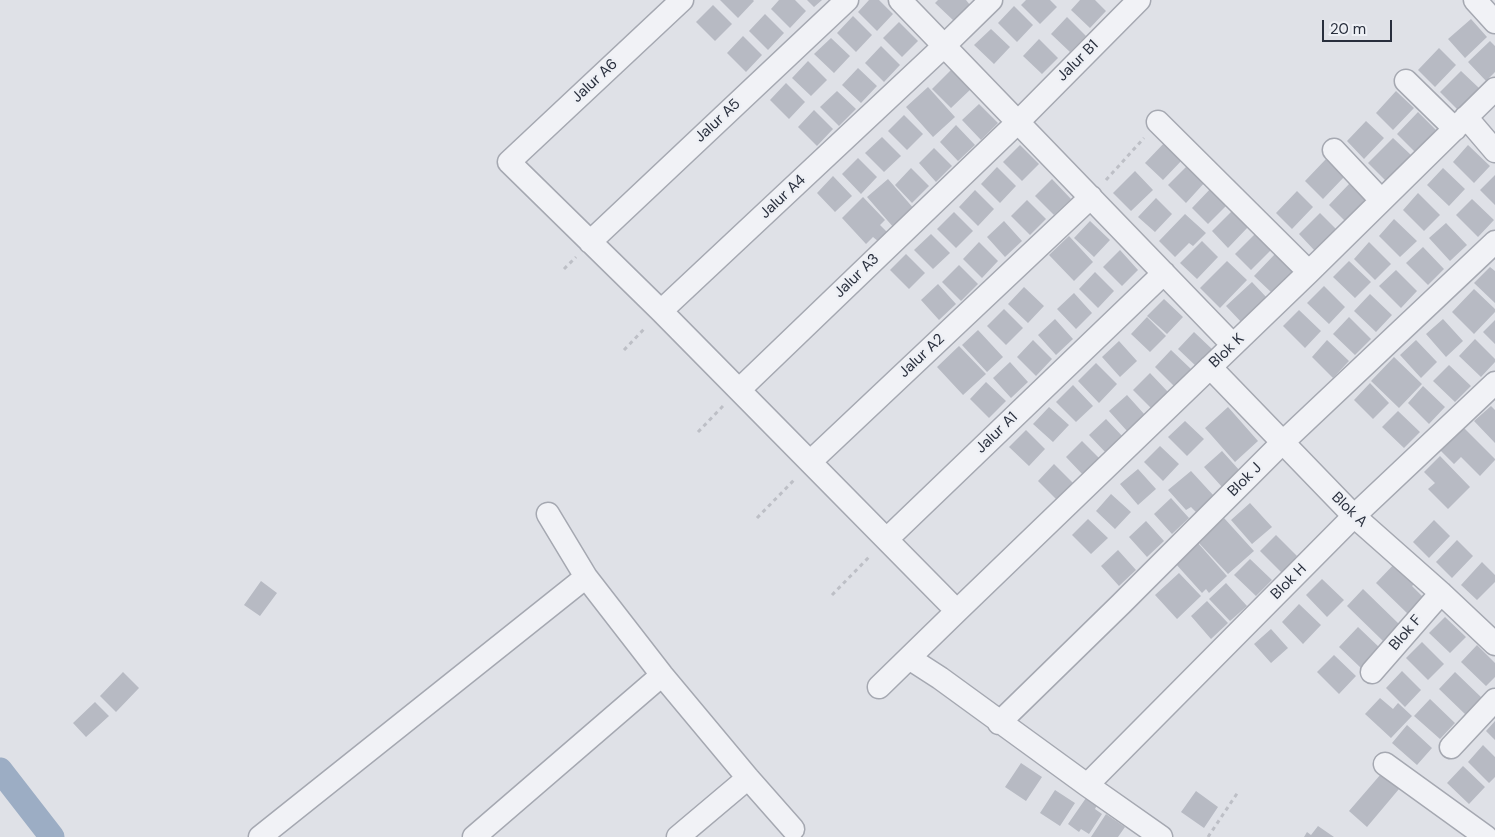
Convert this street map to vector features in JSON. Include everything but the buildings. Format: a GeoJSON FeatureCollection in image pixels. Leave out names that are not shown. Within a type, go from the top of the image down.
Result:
{"type":"FeatureCollection","features":[{"type":"Feature","properties":{"kind":"street","name":"Jalur A6"},"geometry":{"type":"LineString","coordinates":[[590,242],[509,162],[682,0]]}},
{"type":"Feature","properties":{"kind":"street","name":"Jalur A5"},"geometry":{"type":"LineString","coordinates":[[590,242],[846,0]]}},
{"type":"Feature","properties":{"kind":"street"},"geometry":{"type":"LineString","coordinates":[[900,0],[1233,344]]}},
{"type":"Feature","properties":{"kind":"street","name":"Jalur A4"},"geometry":{"type":"LineString","coordinates":[[661,312],[991,0]]}},
{"type":"Feature","properties":{"kind":"street","name":"Jalur B1"},"geometry":{"type":"LineString","coordinates":[[1018,122],[1139,0]]}},
{"type":"Feature","properties":{"kind":"street"},"geometry":{"type":"LineString","coordinates":[[1475,0],[1495,22]]}},
{"type":"Feature","properties":{"kind":"street"},"geometry":{"type":"LineString","coordinates":[[1406,81],[1495,152]]}},
{"type":"Feature","properties":{"kind":"street","name":"Blok K"},"geometry":{"type":"LineString","coordinates":[[879,687],[1233,344],[1310,272],[1495,89]]}},
{"type":"Feature","properties":{"kind":"street","name":"Jalur A3"},"geometry":{"type":"LineString","coordinates":[[739,390],[1018,122]]}},
{"type":"Feature","properties":{"kind":"street"},"geometry":{"type":"LineString","coordinates":[[1158,122],[1310,272]]}},
{"type":"Feature","properties":{"kind":"street"},"geometry":{"type":"LineString","coordinates":[[1334,150],[1381,200]]}},
{"type":"Feature","properties":{"kind":"street","name":"Jalur A2"},"geometry":{"type":"LineString","coordinates":[[810,462],[1090,197]]}},
{"type":"Feature","properties":{"kind":"street"},"geometry":{"type":"LineString","coordinates":[[590,242],[957,611]]}},
{"type":"Feature","properties":{"kind":"street","name":"Blok J"},"geometry":{"type":"LineString","coordinates":[[999,722],[1121,604],[1282,443],[1495,242]]}},
{"type":"Feature","properties":{"kind":"street","name":"Jalur A1"},"geometry":{"type":"LineString","coordinates":[[887,539],[1164,273]]}},
{"type":"Feature","properties":{"kind":"street","name":"Blok A"},"geometry":{"type":"LineString","coordinates":[[1210,367],[1354,516],[1495,644]]}},
{"type":"Feature","properties":{"kind":"street","name":"Blok H"},"geometry":{"type":"LineString","coordinates":[[1087,785],[1354,516],[1495,383]]}},
{"type":"Feature","properties":{"kind":"street"},"geometry":{"type":"LineString","coordinates":[[548,514],[586,576],[662,675],[793,829]]}},
{"type":"Feature","properties":{"kind":"street"},"geometry":{"type":"LineString","coordinates":[[260,837],[586,576]]}},
{"type":"Feature","properties":{"kind":"street","name":"Blok F"},"geometry":{"type":"LineString","coordinates":[[1372,672],[1441,593]]}},
{"type":"Feature","properties":{"kind":"street"},"geometry":{"type":"LineString","coordinates":[[909,658],[940,678],[1161,837]]}},
{"type":"Feature","properties":{"kind":"street"},"geometry":{"type":"LineString","coordinates":[[474,837],[662,675]]}},
{"type":"Feature","properties":{"kind":"street"},"geometry":{"type":"LineString","coordinates":[[1451,747],[1495,700]]}},
{"type":"Feature","properties":{"kind":"street"},"geometry":{"type":"LineString","coordinates":[[1385,764],[1486,837]]}},
{"type":"Feature","properties":{"kind":"street"},"geometry":{"type":"LineString","coordinates":[[678,837],[748,778]]}},
{"type":"Feature","properties":{"kind":"path"},"geometry":{"type":"LineString","coordinates":[[1090,197],[1158,122]]}},
{"type":"Feature","properties":{"kind":"path"},"geometry":{"type":"LineString","coordinates":[[624,350],[661,312]]}},
{"type":"Feature","properties":{"kind":"path"},"geometry":{"type":"LineString","coordinates":[[698,432],[739,390]]}},
{"type":"Feature","properties":{"kind":"path"},"geometry":{"type":"LineString","coordinates":[[757,518],[810,462]]}},
{"type":"Feature","properties":{"kind":"path"},"geometry":{"type":"LineString","coordinates":[[832,595],[887,539]]}},
{"type":"Feature","properties":{"kind":"path"},"geometry":{"type":"LineString","coordinates":[[1208,837],[1238,792]]}},
{"type":"Feature","properties":{"kind":"waterway"},"geometry":{"type":"LineString","coordinates":[[0,770],[52,837]]}}]}
